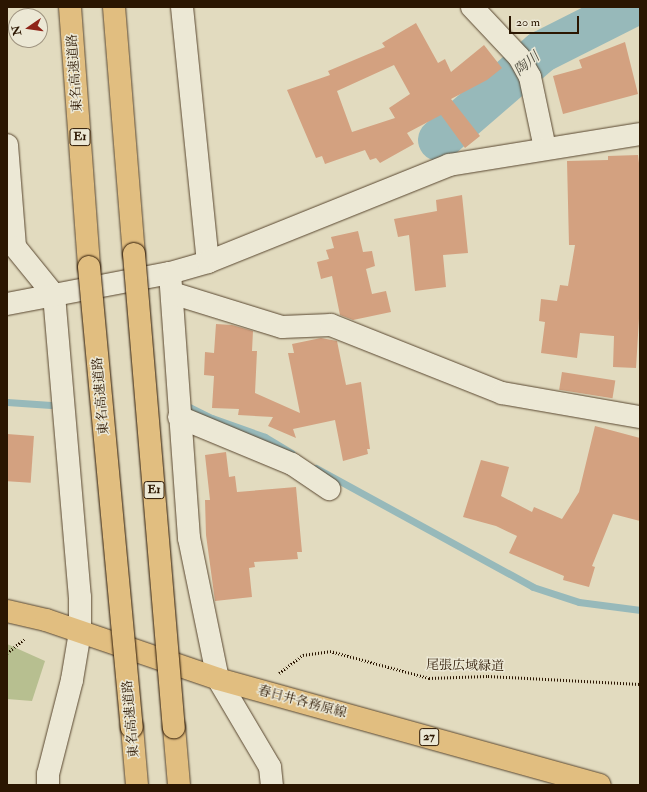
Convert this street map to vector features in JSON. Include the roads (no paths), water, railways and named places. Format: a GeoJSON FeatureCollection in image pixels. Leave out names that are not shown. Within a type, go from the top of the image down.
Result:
{"type":"FeatureCollection","features":[{"type":"Feature","properties":{"kind":"main road","name":"東名高速道路"},"geometry":{"type":"LineString","coordinates":[[70,7],[89,267],[137,785]]}},
{"type":"Feature","properties":{"kind":"main road","name":"E1"},"geometry":{"type":"LineString","coordinates":[[114,7],[179,785]]}},
{"type":"Feature","properties":{"kind":"main road","name":"春日井各務原線"},"geometry":{"type":"LineString","coordinates":[[7,611],[80,632],[218,679],[600,785]]}},
{"type":"Feature","properties":{"kind":"street"},"geometry":{"type":"LineString","coordinates":[[182,7],[208,262]]}},
{"type":"Feature","properties":{"kind":"street"},"geometry":{"type":"LineString","coordinates":[[472,7],[519,57],[530,77],[545,148]]}},
{"type":"Feature","properties":{"kind":"street"},"geometry":{"type":"LineString","coordinates":[[7,304],[54,295],[171,282],[208,262],[449,165],[545,148],[640,134]]}},
{"type":"Feature","properties":{"kind":"street"},"geometry":{"type":"LineString","coordinates":[[7,145],[15,247],[54,295],[80,597],[80,632],[72,680],[48,774],[48,785]]}},
{"type":"Feature","properties":{"kind":"street"},"geometry":{"type":"LineString","coordinates":[[171,282],[179,417],[190,538],[218,679],[270,767],[272,785]]}},
{"type":"Feature","properties":{"kind":"street"},"geometry":{"type":"LineString","coordinates":[[171,282],[282,327],[331,324],[502,393],[640,417]]}},
{"type":"Feature","properties":{"kind":"street"},"geometry":{"type":"LineString","coordinates":[[179,417],[292,464],[329,489]]}},
{"type":"Feature","properties":{"kind":"waterway","name":"陶川"},"geometry":{"type":"LineString","coordinates":[[439,140],[541,52],[630,7]]}},
{"type":"Feature","properties":{"kind":"waterway"},"geometry":{"type":"LineString","coordinates":[[7,402],[51,405]]}},
{"type":"Feature","properties":{"kind":"waterway"},"geometry":{"type":"LineString","coordinates":[[183,404],[212,418],[265,437],[292,453]]}},
{"type":"Feature","properties":{"kind":"waterway"},"geometry":{"type":"LineString","coordinates":[[316,468],[533,587],[579,602],[640,610]]}}]}
